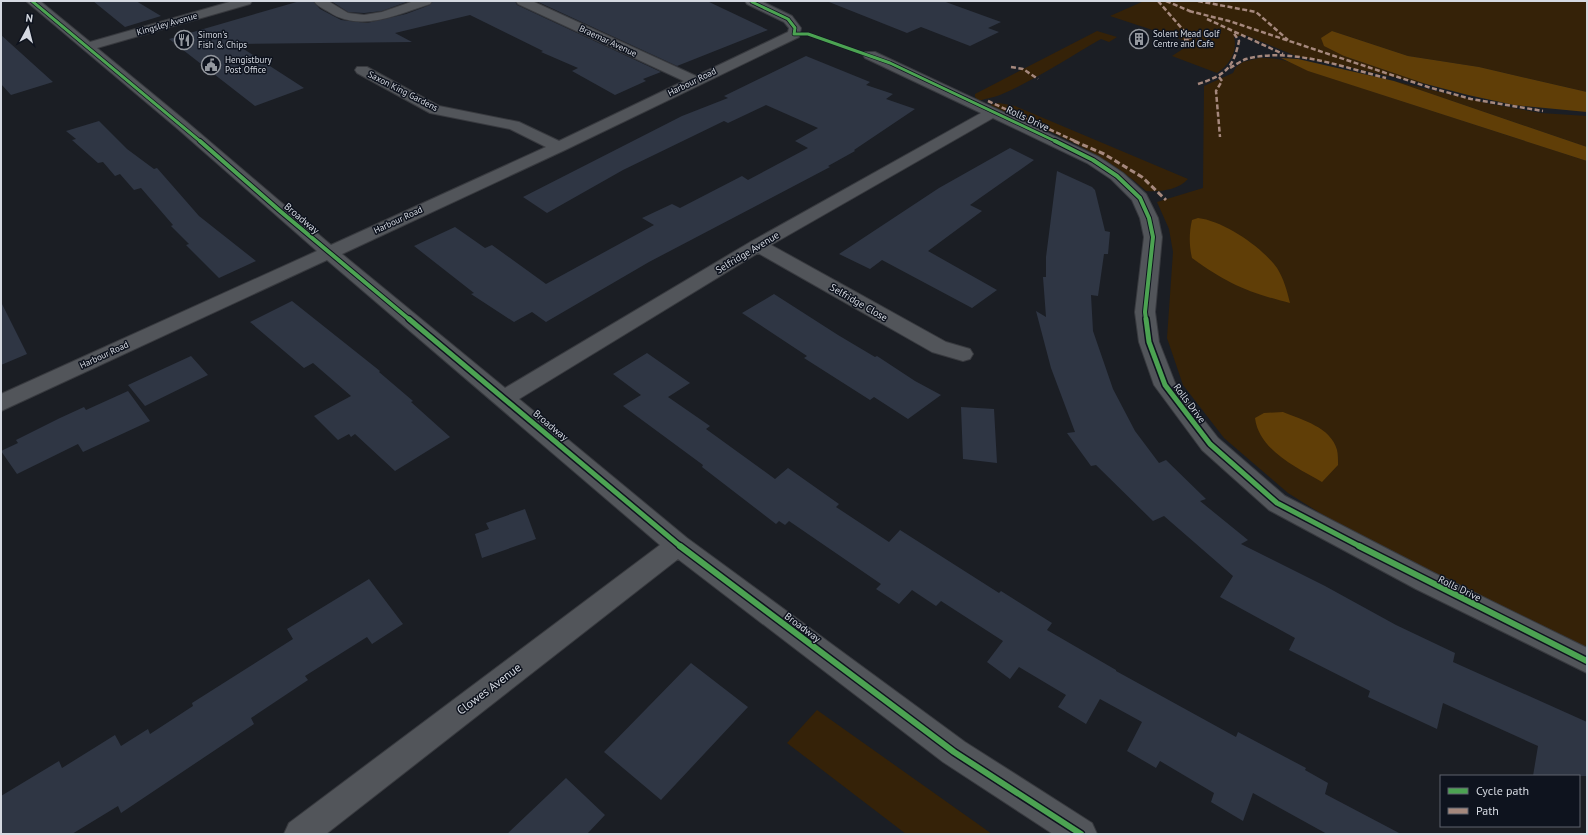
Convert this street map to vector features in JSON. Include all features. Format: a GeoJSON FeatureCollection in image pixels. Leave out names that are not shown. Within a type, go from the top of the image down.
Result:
{"type":"FeatureCollection","features":[{"type":"Feature","properties":{"kind":"street","name":"Broadway"},"geometry":{"type":"LineString","coordinates":[[32,1],[183,126],[280,211],[678,545],[954,752],[1081,834]]}},
{"type":"Feature","properties":{"kind":"street","name":"Kingsley Avenue"},"geometry":{"type":"LineString","coordinates":[[88,47],[246,1]]}},
{"type":"Feature","properties":{"kind":"street"},"geometry":{"type":"LineString","coordinates":[[320,1],[344,16],[359,18],[376,16],[426,1]]}},
{"type":"Feature","properties":{"kind":"street","name":"Braemar Avenue"},"geometry":{"type":"LineString","coordinates":[[522,1],[695,81]]}},
{"type":"Feature","properties":{"kind":"street","name":"Harbour Road"},"geometry":{"type":"LineString","coordinates":[[1,403],[329,251],[559,147],[794,34],[796,28],[788,20],[751,1]]}},
{"type":"Feature","properties":{"kind":"street","name":"Rolls Drive"},"geometry":{"type":"LineString","coordinates":[[870,55],[1093,160],[1118,176],[1140,198],[1149,218],[1153,237],[1145,312],[1149,342],[1165,385],[1210,444],[1277,503],[1424,581],[1587,661]]}},
{"type":"Feature","properties":{"kind":"street","name":"Saxon King Gardens"},"geometry":{"type":"LineString","coordinates":[[362,70],[435,110],[514,125],[559,147]]}},
{"type":"Feature","properties":{"kind":"street","name":"Selfridge Avenue"},"geometry":{"type":"LineString","coordinates":[[504,398],[758,245],[993,112]]}},
{"type":"Feature","properties":{"kind":"street","name":"Selfridge Close"},"geometry":{"type":"LineString","coordinates":[[758,245],[939,347],[963,354]]}},
{"type":"Feature","properties":{"kind":"street","name":"Clowes Avenue"},"geometry":{"type":"LineString","coordinates":[[300,834],[678,545]]}},
{"type":"Feature","properties":{"kind":"shaded area"},"geometry":{"type":"Polygon","coordinates":[[[1144,1],[1587,1],[1587,92],[1479,67],[1408,56],[1332,31],[1344,56],[1426,84],[1296,56],[1245,35],[1234,37],[1235,48],[1232,58],[1217,73],[1172,56],[1192,43],[1110,16],[1144,1]]]}},
{"type":"Feature","properties":{"kind":"shaded area"},"geometry":{"type":"Polygon","coordinates":[[[1097,31],[1117,37],[1109,42],[1101,39],[1039,76],[1000,95],[979,101],[975,97],[975,94],[1097,31]]]}},
{"type":"Feature","properties":{"kind":"shaded area"},"geometry":{"type":"Polygon","coordinates":[[[1332,31],[1408,56],[1479,67],[1587,92],[1587,112],[1514,105],[1426,84],[1344,56],[1324,46],[1321,38],[1332,31]]]}},
{"type":"Feature","properties":{"kind":"shaded area"},"geometry":{"type":"Polygon","coordinates":[[[1259,58],[1285,61],[1309,71],[1587,161],[1587,648],[1352,533],[1288,493],[1224,438],[1183,385],[1167,338],[1173,252],[1169,229],[1157,202],[1203,188],[1204,86],[1233,73],[1236,67],[1243,62],[1259,58]]]}},
{"type":"Feature","properties":{"kind":"shaded area"},"geometry":{"type":"Polygon","coordinates":[[[1281,58],[1298,59],[1394,81],[1587,147],[1587,161],[1308,71],[1281,58]]]}},
{"type":"Feature","properties":{"kind":"shaded area"},"geometry":{"type":"Polygon","coordinates":[[[1394,81],[1486,103],[1541,113],[1587,116],[1587,147],[1394,81]]]}},
{"type":"Feature","properties":{"kind":"shaded area"},"geometry":{"type":"Polygon","coordinates":[[[999,103],[1015,106],[1188,179],[1179,186],[1168,190],[1146,191],[1129,177],[1091,152],[1051,132],[989,105],[999,103]]]}},
{"type":"Feature","properties":{"kind":"shaded area"},"geometry":{"type":"Polygon","coordinates":[[[1198,218],[1219,224],[1242,236],[1262,252],[1277,268],[1285,285],[1290,303],[1250,291],[1227,281],[1192,258],[1190,248],[1191,225],[1192,220],[1198,218]]]}},
{"type":"Feature","properties":{"kind":"shaded area"},"geometry":{"type":"Polygon","coordinates":[[[1283,412],[1315,425],[1329,435],[1334,442],[1337,452],[1338,465],[1322,482],[1290,464],[1280,456],[1271,448],[1258,429],[1255,418],[1264,413],[1283,412]]]}},
{"type":"Feature","properties":{"kind":"shaded area"},"geometry":{"type":"Polygon","coordinates":[[[817,710],[992,834],[906,834],[787,743],[817,710]]]}},
{"type":"Feature","properties":{"kind":"building"},"geometry":{"type":"Polygon","coordinates":[[[93,1],[136,1],[161,16],[125,27],[93,1]]]}},
{"type":"Feature","properties":{"kind":"building"},"geometry":{"type":"Polygon","coordinates":[[[300,1],[313,1],[320,9],[341,20],[367,23],[406,14],[430,5],[433,1],[515,1],[517,5],[661,72],[643,79],[646,81],[615,95],[572,71],[578,68],[541,52],[543,51],[470,15],[395,33],[412,42],[236,44],[304,88],[255,106],[169,39],[300,1]]]}},
{"type":"Feature","properties":{"kind":"building"},"geometry":{"type":"Polygon","coordinates":[[[331,1],[409,1],[382,11],[364,13],[348,12],[331,1]]]}},
{"type":"Feature","properties":{"kind":"building"},"geometry":{"type":"Polygon","coordinates":[[[536,1],[707,1],[768,30],[677,66],[536,1]]]}},
{"type":"Feature","properties":{"kind":"building"},"geometry":{"type":"Polygon","coordinates":[[[829,1],[943,1],[1001,22],[988,28],[999,32],[970,46],[921,27],[907,33],[829,1]]]}},
{"type":"Feature","properties":{"kind":"building"},"geometry":{"type":"Polygon","coordinates":[[[1,35],[53,82],[11,95],[1,84],[1,35]]]}},
{"type":"Feature","properties":{"kind":"building"},"geometry":{"type":"Polygon","coordinates":[[[806,56],[870,82],[866,85],[893,94],[886,99],[915,109],[854,150],[855,151],[828,166],[830,167],[649,262],[546,322],[532,312],[514,322],[471,294],[474,293],[414,246],[455,227],[485,248],[492,245],[546,284],[654,225],[642,218],[672,204],[680,208],[742,176],[748,180],[808,148],[795,141],[818,128],[766,105],[728,123],[724,121],[623,170],[547,213],[523,197],[682,116],[728,98],[724,96],[806,56]]]}},
{"type":"Feature","properties":{"kind":"building"},"geometry":{"type":"Polygon","coordinates":[[[99,121],[127,149],[154,169],[157,168],[199,216],[256,261],[219,278],[186,245],[189,244],[171,226],[173,225],[141,188],[134,190],[120,174],[115,176],[103,162],[98,163],[72,140],[76,139],[66,131],[99,121]]]}},
{"type":"Feature","properties":{"kind":"building"},"geometry":{"type":"Polygon","coordinates":[[[1010,148],[1034,160],[970,205],[982,211],[928,251],[997,290],[972,308],[882,260],[870,269],[839,254],[939,188],[1010,148]]]}},
{"type":"Feature","properties":{"kind":"building"},"geometry":{"type":"Polygon","coordinates":[[[1057,171],[1092,187],[1095,190],[1105,231],[1110,232],[1108,254],[1104,254],[1098,296],[1091,295],[1093,331],[1113,389],[1135,431],[1159,463],[1166,460],[1206,499],[1200,501],[1248,540],[1241,544],[1325,586],[1396,625],[1455,653],[1453,662],[1587,722],[1587,776],[1533,775],[1538,746],[1443,703],[1437,729],[1368,697],[1370,691],[1289,650],[1295,638],[1220,597],[1233,576],[1164,516],[1153,521],[1096,465],[1091,466],[1067,433],[1075,432],[1051,368],[1036,311],[1046,317],[1043,277],[1046,277],[1046,257],[1057,171]]]}},
{"type":"Feature","properties":{"kind":"building"},"geometry":{"type":"Polygon","coordinates":[[[774,294],[838,335],[875,357],[877,356],[915,381],[941,395],[908,419],[874,397],[870,400],[804,358],[807,356],[742,313],[774,294]]]}},
{"type":"Feature","properties":{"kind":"building"},"geometry":{"type":"Polygon","coordinates":[[[292,301],[380,371],[379,372],[413,401],[411,402],[450,437],[395,471],[355,434],[351,437],[349,434],[338,440],[314,416],[351,396],[313,363],[304,368],[250,322],[292,301]]]}},
{"type":"Feature","properties":{"kind":"building"},"geometry":{"type":"Polygon","coordinates":[[[1,302],[27,354],[1,365],[1,302]]]}},
{"type":"Feature","properties":{"kind":"building"},"geometry":{"type":"Polygon","coordinates":[[[647,353],[690,383],[668,397],[710,426],[706,429],[775,479],[788,468],[839,504],[836,507],[889,542],[900,530],[999,593],[1001,591],[1052,623],[1047,630],[1116,671],[1236,737],[1238,732],[1306,768],[1305,770],[1328,783],[1325,794],[1401,834],[1327,834],[1253,793],[1243,821],[1211,802],[1214,793],[1160,761],[1156,768],[1127,751],[1142,722],[1100,699],[1086,724],[1058,707],[1066,695],[1019,667],[1010,679],[987,662],[1003,641],[941,601],[936,606],[912,590],[899,604],[876,589],[881,584],[789,521],[785,525],[779,521],[776,524],[702,467],[703,465],[623,406],[641,395],[613,374],[647,353]]]}},
{"type":"Feature","properties":{"kind":"building"},"geometry":{"type":"Polygon","coordinates":[[[191,356],[208,375],[145,406],[128,385],[191,356]]]}},
{"type":"Feature","properties":{"kind":"building"},"geometry":{"type":"Polygon","coordinates":[[[128,391],[150,421],[83,452],[78,444],[17,474],[1,451],[18,443],[16,440],[60,418],[84,407],[86,410],[128,391]]]}},
{"type":"Feature","properties":{"kind":"building"},"geometry":{"type":"Polygon","coordinates":[[[961,407],[994,409],[997,463],[963,459],[961,407]]]}},
{"type":"Feature","properties":{"kind":"building"},"geometry":{"type":"Polygon","coordinates":[[[525,509],[536,539],[482,558],[475,534],[489,529],[486,523],[525,509]]]}},
{"type":"Feature","properties":{"kind":"building"},"geometry":{"type":"Polygon","coordinates":[[[369,579],[403,624],[372,644],[367,637],[305,676],[308,680],[251,718],[254,724],[121,813],[118,806],[72,834],[1,834],[1,796],[59,761],[62,768],[115,735],[121,746],[148,729],[150,734],[193,706],[192,703],[293,639],[287,629],[369,579]]]}},
{"type":"Feature","properties":{"kind":"building"},"geometry":{"type":"Polygon","coordinates":[[[691,663],[748,707],[661,800],[604,752],[691,663]]]}},
{"type":"Feature","properties":{"kind":"building"},"geometry":{"type":"Polygon","coordinates":[[[566,778],[605,815],[587,834],[507,834],[566,778]]]}},
{"type":"Feature","properties":{"kind":"marked path"},"geometry":{"type":"LineString","coordinates":[[1158,1],[1191,39],[1182,40]]}},
{"type":"Feature","properties":{"kind":"marked path"},"geometry":{"type":"LineString","coordinates":[[1166,1],[1192,12]]}},
{"type":"Feature","properties":{"kind":"marked path"},"geometry":{"type":"LineString","coordinates":[[1198,1],[1256,12],[1288,40]]}},
{"type":"Feature","properties":{"kind":"marked path"},"geometry":{"type":"LineString","coordinates":[[1189,11],[1229,21],[1428,87],[1471,99],[1543,111]]}},
{"type":"Feature","properties":{"kind":"marked path"},"geometry":{"type":"LineString","coordinates":[[1207,19],[1283,54]]}},
{"type":"Feature","properties":{"kind":"marked path"},"geometry":{"type":"LineString","coordinates":[[1198,84],[1222,74],[1231,65],[1237,51],[1239,41],[1233,32]]}},
{"type":"Feature","properties":{"kind":"marked path"},"geometry":{"type":"LineString","coordinates":[[1230,68],[1245,60],[1263,56],[1284,56],[1328,63],[1386,78]]}},
{"type":"Feature","properties":{"kind":"marked path"},"geometry":{"type":"LineString","coordinates":[[1011,67],[1023,69],[1038,79]]}},
{"type":"Feature","properties":{"kind":"marked path"},"geometry":{"type":"LineString","coordinates":[[1219,77],[1222,81],[1216,91],[1220,137]]}},
{"type":"Feature","properties":{"kind":"marked path"},"geometry":{"type":"LineString","coordinates":[[988,101],[1104,154],[1142,177],[1166,200]]}},
{"type":"Feature","properties":{"kind":"cycle path"},"geometry":{"type":"LineString","coordinates":[[32,1],[183,126],[280,211],[678,545],[954,752],[1081,834]]}},
{"type":"Feature","properties":{"kind":"cycle path"},"geometry":{"type":"LineString","coordinates":[[752,2],[788,19],[795,28],[794,34],[808,34],[890,63],[1062,144],[1093,160],[1117,176],[1140,198],[1149,218],[1153,237],[1145,312],[1149,342],[1165,385],[1210,444],[1277,503],[1425,581],[1587,661]]}},
{"type":"Feature","properties":{"kind":"place","name":"Solent Mead Golf Centre and Cafe"},"geometry":{"type":"Point","coordinates":[1139,39]}},
{"type":"Feature","properties":{"kind":"place","name":"Simon's Fish & Chips"},"geometry":{"type":"Point","coordinates":[184,40]}},
{"type":"Feature","properties":{"kind":"place","name":"Hengistbury Post Office"},"geometry":{"type":"Point","coordinates":[211,65]}}]}
